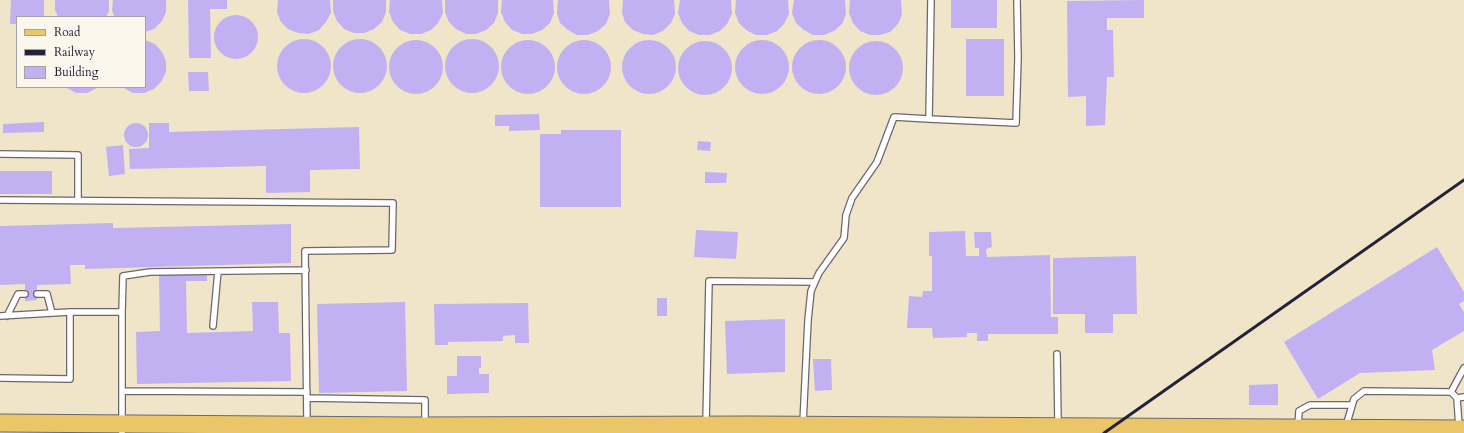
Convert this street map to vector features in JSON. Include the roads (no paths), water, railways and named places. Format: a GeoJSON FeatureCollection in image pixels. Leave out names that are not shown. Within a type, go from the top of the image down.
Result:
{"type":"FeatureCollection","features":[{"type":"Feature","properties":{"kind":"main road"},"geometry":{"type":"LineString","coordinates":[[0,423],[122,429],[307,429],[425,426],[478,430],[684,429],[706,425],[851,429],[1058,427],[1213,430],[1346,428],[1398,431],[1461,429]]}},
{"type":"Feature","properties":{"kind":"lane"},"geometry":{"type":"LineString","coordinates":[[930,119],[931,0]]}},
{"type":"Feature","properties":{"kind":"lane"},"geometry":{"type":"LineString","coordinates":[[795,428],[810,300],[815,282],[819,273],[844,238],[846,215],[852,198],[877,162],[894,117],[1016,123],[1017,0]]}},
{"type":"Feature","properties":{"kind":"lane"},"geometry":{"type":"LineString","coordinates":[[0,154],[78,155],[78,200]]}},
{"type":"Feature","properties":{"kind":"lane"},"geometry":{"type":"LineString","coordinates":[[0,200],[393,203],[392,250],[306,250],[307,429]]}},
{"type":"Feature","properties":{"kind":"lane"},"geometry":{"type":"LineString","coordinates":[[122,429],[123,276],[150,272],[306,270]]}},
{"type":"Feature","properties":{"kind":"lane"},"geometry":{"type":"LineString","coordinates":[[213,326],[218,271]]}},
{"type":"Feature","properties":{"kind":"lane"},"geometry":{"type":"LineString","coordinates":[[706,425],[709,281],[815,282]]}},
{"type":"Feature","properties":{"kind":"lane"},"geometry":{"type":"LineString","coordinates":[[6,316],[18,294],[25,294]]}},
{"type":"Feature","properties":{"kind":"lane"},"geometry":{"type":"LineString","coordinates":[[37,294],[47,294],[52,313]]}},
{"type":"Feature","properties":{"kind":"lane"},"geometry":{"type":"LineString","coordinates":[[0,316],[70,312],[122,312]]}},
{"type":"Feature","properties":{"kind":"lane"},"geometry":{"type":"LineString","coordinates":[[0,378],[70,379],[70,312]]}},
{"type":"Feature","properties":{"kind":"lane"},"geometry":{"type":"LineString","coordinates":[[1057,354],[1058,427]]}},
{"type":"Feature","properties":{"kind":"lane"},"geometry":{"type":"LineString","coordinates":[[1451,392],[1464,368]]}},
{"type":"Feature","properties":{"kind":"lane"},"geometry":{"type":"LineString","coordinates":[[122,391],[307,395],[425,400],[425,426]]}},
{"type":"Feature","properties":{"kind":"lane"},"geometry":{"type":"LineString","coordinates":[[1346,428],[1354,399],[1364,391],[1451,392],[1457,398],[1461,429]]}},
{"type":"Feature","properties":{"kind":"lane"},"geometry":{"type":"LineString","coordinates":[[1457,398],[1464,397]]}},
{"type":"Feature","properties":{"kind":"lane"},"geometry":{"type":"LineString","coordinates":[[1297,428],[1299,411],[1310,405],[1352,405]]}},
{"type":"Feature","properties":{"kind":"railway"},"geometry":{"type":"LineString","coordinates":[[1104,433],[1464,180]]}}]}
